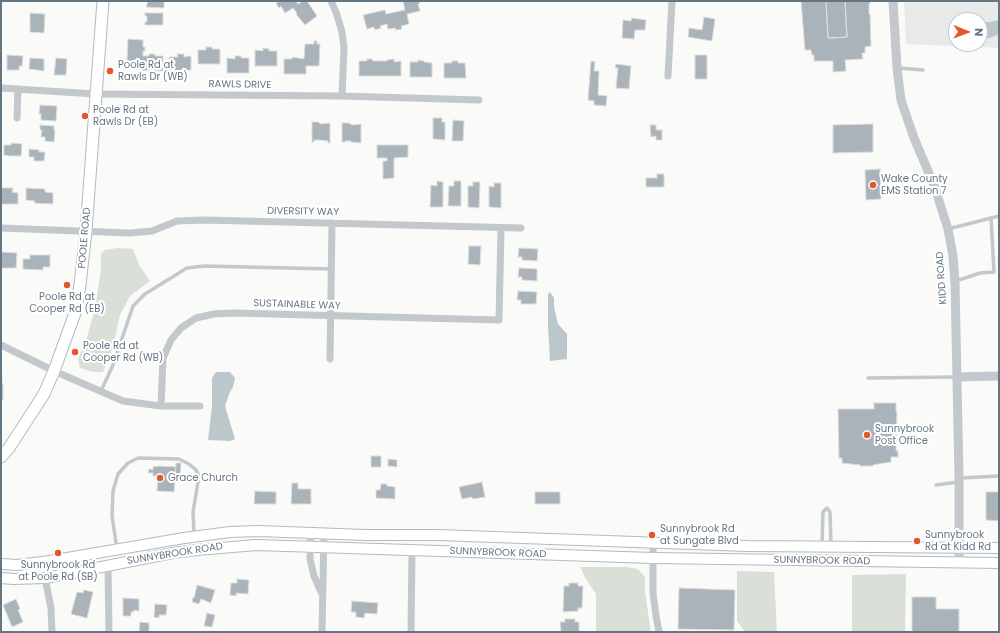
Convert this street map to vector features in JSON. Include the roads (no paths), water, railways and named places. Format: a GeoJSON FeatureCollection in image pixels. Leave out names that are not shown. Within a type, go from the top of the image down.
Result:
{"type":"FeatureCollection","features":[{"type":"Feature","properties":{"kind":"main road","name":"POOLE ROAD"},"geometry":{"type":"LineString","coordinates":[[1,457],[9,448],[44,394],[75,313],[80,285],[86,231],[103,1]]}},
{"type":"Feature","properties":{"kind":"main road","name":"SUNNYBROOK ROAD"},"geometry":{"type":"LineString","coordinates":[[1,564],[17,565],[50,561],[194,536],[230,532],[259,531],[826,547],[999,548]]}},
{"type":"Feature","properties":{"kind":"main road"},"geometry":{"type":"LineString","coordinates":[[137,560],[154,549],[190,543],[194,536]]}},
{"type":"Feature","properties":{"kind":"main road","name":"SUNNYBROOK ROAD"},"geometry":{"type":"LineString","coordinates":[[1,578],[13,580],[45,578],[197,550],[256,544],[310,546],[323,548],[653,558],[999,563]]}},
{"type":"Feature","properties":{"kind":"street"},"geometry":{"type":"LineString","coordinates":[[331,1],[342,32],[344,48],[342,96]]}},
{"type":"Feature","properties":{"kind":"street"},"geometry":{"type":"LineString","coordinates":[[668,76],[672,1]]}},
{"type":"Feature","properties":{"kind":"street","name":"KIDD ROAD"},"geometry":{"type":"LineString","coordinates":[[893,1],[897,68],[901,100],[914,138],[934,185],[948,229],[953,256],[955,282],[959,480],[959,563]]}},
{"type":"Feature","properties":{"kind":"street","name":"RAWLS DRIVE"},"geometry":{"type":"LineString","coordinates":[[1,88],[96,94],[342,96],[479,100]]}},
{"type":"Feature","properties":{"kind":"street"},"geometry":{"type":"LineString","coordinates":[[17,118],[18,89]]}},
{"type":"Feature","properties":{"kind":"street","name":"DIVERSITY WAY"},"geometry":{"type":"LineString","coordinates":[[1,228],[130,233],[152,231],[177,221],[206,220],[521,228]]}},
{"type":"Feature","properties":{"kind":"street"},"geometry":{"type":"LineString","coordinates":[[330,359],[332,223]]}},
{"type":"Feature","properties":{"kind":"street","name":"SUSTAINABLE WAY"},"geometry":{"type":"LineString","coordinates":[[161,406],[162,358],[171,340],[181,328],[196,318],[214,314],[234,313],[499,320],[501,228]]}},
{"type":"Feature","properties":{"kind":"street"},"geometry":{"type":"LineString","coordinates":[[1,345],[54,371],[123,401],[161,406],[200,406]]}},
{"type":"Feature","properties":{"kind":"street"},"geometry":{"type":"LineString","coordinates":[[956,377],[999,376]]}},
{"type":"Feature","properties":{"kind":"street"},"geometry":{"type":"LineString","coordinates":[[311,532],[310,559],[314,576],[322,594]]}},
{"type":"Feature","properties":{"kind":"street"},"geometry":{"type":"LineString","coordinates":[[322,632],[324,533]]}},
{"type":"Feature","properties":{"kind":"street"},"geometry":{"type":"LineString","coordinates":[[653,542],[653,593],[659,632]]}},
{"type":"Feature","properties":{"kind":"street"},"geometry":{"type":"LineString","coordinates":[[411,632],[412,550]]}},
{"type":"Feature","properties":{"kind":"street"},"geometry":{"type":"LineString","coordinates":[[108,566],[109,632]]}},
{"type":"Feature","properties":{"kind":"street"},"geometry":{"type":"LineString","coordinates":[[45,578],[52,632]]}},
{"type":"Feature","properties":{"kind":"lane"},"geometry":{"type":"LineString","coordinates":[[897,68],[923,70]]}},
{"type":"Feature","properties":{"kind":"lane"},"geometry":{"type":"LineString","coordinates":[[948,229],[999,216]]}},
{"type":"Feature","properties":{"kind":"lane"},"geometry":{"type":"LineString","coordinates":[[955,282],[980,273],[994,272],[991,218]]}},
{"type":"Feature","properties":{"kind":"lane"},"geometry":{"type":"LineString","coordinates":[[101,391],[113,365],[133,306],[145,294],[187,268],[204,266],[332,269]]}},
{"type":"Feature","properties":{"kind":"lane"},"geometry":{"type":"LineString","coordinates":[[868,378],[956,377]]}},
{"type":"Feature","properties":{"kind":"lane"},"geometry":{"type":"LineString","coordinates":[[117,549],[112,516],[113,492],[118,474],[128,463],[138,458],[179,459],[196,470],[198,476],[193,512],[194,536]]}},
{"type":"Feature","properties":{"kind":"lane"},"geometry":{"type":"LineString","coordinates":[[936,485],[959,480],[999,476]]}},
{"type":"Feature","properties":{"kind":"lane"},"geometry":{"type":"LineString","coordinates":[[827,508],[830,512],[826,547],[823,512],[827,508]]}},
{"type":"Feature","properties":{"kind":"place","name":"Poole Rd at Rawls Dr (WB)"},"geometry":{"type":"Point","coordinates":[110,71]}},
{"type":"Feature","properties":{"kind":"place","name":"Poole Rd at Rawls Dr (EB)"},"geometry":{"type":"Point","coordinates":[85,116]}},
{"type":"Feature","properties":{"kind":"place","name":"Wake County EMS Station 7"},"geometry":{"type":"Point","coordinates":[873,185]}},
{"type":"Feature","properties":{"kind":"place","name":"Poole Rd at Cooper Rd (EB)"},"geometry":{"type":"Point","coordinates":[67,285]}},
{"type":"Feature","properties":{"kind":"place","name":"Poole Rd at Cooper Rd (WB)"},"geometry":{"type":"Point","coordinates":[75,352]}},
{"type":"Feature","properties":{"kind":"place","name":"Sunnybrook Post Office"},"geometry":{"type":"Point","coordinates":[867,435]}},
{"type":"Feature","properties":{"kind":"place","name":"Grace Church"},"geometry":{"type":"Point","coordinates":[160,478]}},
{"type":"Feature","properties":{"kind":"place","name":"Sunnybrook Rd at Sungate Blvd"},"geometry":{"type":"Point","coordinates":[652,535]}},
{"type":"Feature","properties":{"kind":"place","name":"Sunnybrook Rd at Kidd Rd"},"geometry":{"type":"Point","coordinates":[917,541]}},
{"type":"Feature","properties":{"kind":"place","name":"Sunnybrook Rd at Poole Rd (SB)"},"geometry":{"type":"Point","coordinates":[58,553]}}]}
